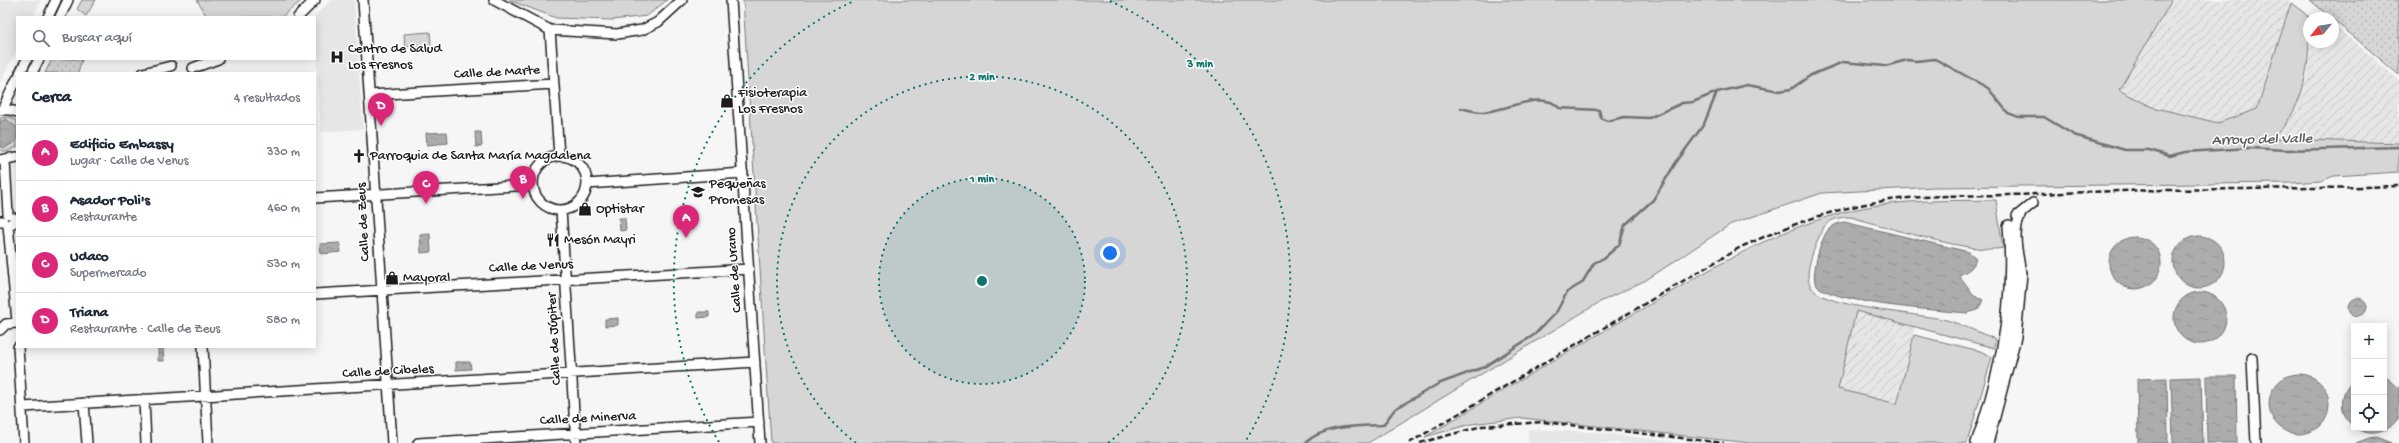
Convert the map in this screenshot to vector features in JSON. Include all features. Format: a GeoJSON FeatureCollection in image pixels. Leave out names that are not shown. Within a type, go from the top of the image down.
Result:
{"type":"FeatureCollection","features":[{"type":"Feature","properties":{"kind":"main road"},"geometry":{"type":"LineString","coordinates":[[1977,443],[1986,418],[2006,336],[2012,278],[2009,226]]}},
{"type":"Feature","properties":{"kind":"main road"},"geometry":{"type":"LineString","coordinates":[[1987,443],[2015,338],[2021,273]]}},
{"type":"Feature","properties":{"kind":"street"},"geometry":{"type":"LineString","coordinates":[[48,16],[56,0]]}},
{"type":"Feature","properties":{"kind":"street"},"geometry":{"type":"LineString","coordinates":[[60,16],[68,0]]}},
{"type":"Feature","properties":{"kind":"street"},"geometry":{"type":"LineString","coordinates":[[299,16],[315,0]]}},
{"type":"Feature","properties":{"kind":"street","name":"Calle de Zeus"},"geometry":{"type":"LineString","coordinates":[[363,0],[377,194],[392,443]]}},
{"type":"Feature","properties":{"kind":"street"},"geometry":{"type":"LineString","coordinates":[[494,0],[550,30],[617,34],[642,30],[658,22],[682,0]]}},
{"type":"Feature","properties":{"kind":"street","name":"Calle de Urano"},"geometry":{"type":"LineString","coordinates":[[731,0],[760,443]]}},
{"type":"Feature","properties":{"kind":"street"},"geometry":{"type":"LineString","coordinates":[[550,30],[559,155]]}},
{"type":"Feature","properties":{"kind":"street"},"geometry":{"type":"LineString","coordinates":[[20,72],[26,60]]}},
{"type":"Feature","properties":{"kind":"street"},"geometry":{"type":"LineString","coordinates":[[32,72],[38,60]]}},
{"type":"Feature","properties":{"kind":"street"},"geometry":{"type":"LineString","coordinates":[[191,67],[215,60]]}},
{"type":"Feature","properties":{"kind":"street"},"geometry":{"type":"LineString","coordinates":[[147,72],[173,66]]}},
{"type":"Feature","properties":{"kind":"street"},"geometry":{"type":"LineString","coordinates":[[16,81],[1,110],[16,112]]}},
{"type":"Feature","properties":{"kind":"street","name":"Calle de Marte"},"geometry":{"type":"LineString","coordinates":[[370,95],[554,84]]}},
{"type":"Feature","properties":{"kind":"street"},"geometry":{"type":"LineString","coordinates":[[559,155],[569,157],[578,163],[585,173],[587,184],[584,194],[578,203],[570,208],[561,210],[550,208],[542,203],[535,195],[532,185],[534,174],[539,165],[548,158],[559,155]]}},
{"type":"Feature","properties":{"kind":"street"},"geometry":{"type":"LineString","coordinates":[[16,157],[2,160],[16,303]]}},
{"type":"Feature","properties":{"kind":"street"},"geometry":{"type":"LineString","coordinates":[[587,184],[743,173]]}},
{"type":"Feature","properties":{"kind":"street"},"geometry":{"type":"LineString","coordinates":[[316,198],[532,185]]}},
{"type":"Feature","properties":{"kind":"street"},"geometry":{"type":"LineString","coordinates":[[2009,226],[2012,219],[2033,203]]}},
{"type":"Feature","properties":{"kind":"street","name":"Calle de Júpiter"},"geometry":{"type":"LineString","coordinates":[[561,210],[576,438]]}},
{"type":"Feature","properties":{"kind":"street"},"geometry":{"type":"LineString","coordinates":[[2021,273],[2016,230],[2017,220],[2022,212]]}},
{"type":"Feature","properties":{"kind":"street","name":"Calle de Venus"},"geometry":{"type":"LineString","coordinates":[[316,294],[749,269]]}},
{"type":"Feature","properties":{"kind":"street"},"geometry":{"type":"LineString","coordinates":[[0,330],[6,324],[16,322]]}},
{"type":"Feature","properties":{"kind":"street"},"geometry":{"type":"LineString","coordinates":[[18,348],[23,407],[24,443]]}},
{"type":"Feature","properties":{"kind":"street"},"geometry":{"type":"LineString","coordinates":[[202,348],[208,443]]}},
{"type":"Feature","properties":{"kind":"street"},"geometry":{"type":"LineString","coordinates":[[2252,358],[2256,443]]}},
{"type":"Feature","properties":{"kind":"street","name":"Calle de Cibeles"},"geometry":{"type":"LineString","coordinates":[[23,407],[389,386],[755,362]]}},
{"type":"Feature","properties":{"kind":"street"},"geometry":{"type":"LineString","coordinates":[[144,399],[146,443]]}},
{"type":"Feature","properties":{"kind":"street"},"geometry":{"type":"LineString","coordinates":[[84,403],[87,443]]}},
{"type":"Feature","properties":{"kind":"street","name":"Calle de Minerva"},"geometry":{"type":"LineString","coordinates":[[418,443],[576,438],[759,422]]}},
{"type":"Feature","properties":{"kind":"shaded area"},"geometry":{"type":"Polygon","coordinates":[[[0,0],[41,0],[33,16],[16,16],[16,51],[0,83],[0,0]]]}},
{"type":"Feature","properties":{"kind":"shaded area"},"geometry":{"type":"Polygon","coordinates":[[[82,0],[96,0],[86,16],[77,9],[82,0]]]}},
{"type":"Feature","properties":{"kind":"shaded area"},"geometry":{"type":"Polygon","coordinates":[[[197,0],[302,0],[283,16],[206,16],[197,0]]]}},
{"type":"Feature","properties":{"kind":"shaded area","name":"Centro de Salud Los Fresnos"},"geometry":{"type":"Polygon","coordinates":[[[331,0],[354,0],[363,129],[321,132],[315,16],[331,0]]]}},
{"type":"Feature","properties":{"kind":"shaded area"},"geometry":{"type":"Polygon","coordinates":[[[509,0],[667,0],[647,16],[612,20],[556,18],[509,0]]]}},
{"type":"Feature","properties":{"kind":"shaded area"},"geometry":{"type":"Polygon","coordinates":[[[743,0],[2172,0],[2119,90],[2152,107],[2218,123],[2257,109],[2291,3],[2303,12],[2303,48],[2309,48],[2308,58],[2304,84],[2300,97],[2285,124],[2273,139],[2399,143],[2399,172],[2334,176],[2321,181],[2292,183],[1935,187],[1822,193],[1731,224],[1646,280],[1600,302],[1368,443],[771,443],[743,0]]]}},
{"type":"Feature","properties":{"kind":"shaded area"},"geometry":{"type":"Polygon","coordinates":[[[2172,0],[2288,0],[2291,3],[2257,109],[2218,123],[2152,107],[2119,90],[2172,0]]]}},
{"type":"Feature","properties":{"kind":"shaded area"},"geometry":{"type":"Polygon","coordinates":[[[2310,0],[2399,0],[2399,75],[2339,24],[2339,12],[2324,12],[2310,0]]]}},
{"type":"Feature","properties":{"kind":"shaded area"},"geometry":{"type":"Polygon","coordinates":[[[2339,29],[2399,80],[2399,143],[2273,139],[2287,122],[2307,79],[2310,48],[2339,48],[2339,29]]]}},
{"type":"Feature","properties":{"kind":"shaded area"},"geometry":{"type":"Polygon","coordinates":[[[430,32],[431,45],[405,47],[404,34],[430,32]]]}},
{"type":"Feature","properties":{"kind":"shaded area"},"geometry":{"type":"Polygon","coordinates":[[[52,60],[82,60],[78,72],[46,72],[52,60]]]}},
{"type":"Feature","properties":{"kind":"shaded area"},"geometry":{"type":"Polygon","coordinates":[[[10,117],[16,120],[16,147],[8,151],[1,151],[0,118],[10,117]]]}},
{"type":"Feature","properties":{"kind":"shaded area"},"geometry":{"type":"Polygon","coordinates":[[[1996,200],[2003,248],[1989,249],[1951,244],[1851,217],[1845,217],[1835,219],[1824,227],[1810,262],[1808,275],[1811,287],[1820,294],[1834,300],[1875,309],[1950,321],[1995,339],[1994,348],[1856,311],[1838,389],[1897,404],[1914,335],[1980,351],[1992,357],[1967,443],[1750,443],[1522,418],[1471,424],[1425,437],[1688,282],[1742,252],[1798,227],[1827,217],[1874,206],[1926,201],[1996,200]]]}},
{"type":"Feature","properties":{"kind":"shaded area"},"geometry":{"type":"Polygon","coordinates":[[[1856,311],[1915,327],[1897,404],[1837,389],[1856,311]]]}},
{"type":"Feature","properties":{"kind":"shaded area"},"geometry":{"type":"Polygon","coordinates":[[[1528,429],[1592,432],[1682,443],[1528,443],[1528,429]]]}},
{"type":"Feature","properties":{"kind":"water"},"geometry":{"type":"Polygon","coordinates":[[[6,119],[16,127],[16,141],[5,148],[0,146],[0,122],[6,119]]]}},
{"type":"Feature","properties":{"kind":"water"},"geometry":{"type":"Polygon","coordinates":[[[447,132],[448,143],[427,145],[426,133],[447,132]]]}},
{"type":"Feature","properties":{"kind":"water"},"geometry":{"type":"Polygon","coordinates":[[[475,132],[481,132],[482,146],[476,147],[475,132]]]}},
{"type":"Feature","properties":{"kind":"water"},"geometry":{"type":"Polygon","coordinates":[[[686,214],[688,228],[680,229],[679,215],[686,214]]]}},
{"type":"Feature","properties":{"kind":"water"},"geometry":{"type":"Polygon","coordinates":[[[619,218],[625,218],[626,230],[620,231],[619,218]]]}},
{"type":"Feature","properties":{"kind":"water"},"geometry":{"type":"Polygon","coordinates":[[[1844,222],[1969,252],[1976,258],[1974,264],[1970,269],[1959,275],[1973,294],[1983,300],[1978,310],[1967,313],[1866,302],[1828,292],[1817,286],[1814,276],[1822,241],[1830,228],[1836,224],[1844,222]]]}},
{"type":"Feature","properties":{"kind":"water"},"geometry":{"type":"Polygon","coordinates":[[[430,234],[431,252],[421,253],[420,235],[430,234]]]}},
{"type":"Feature","properties":{"kind":"water"},"geometry":{"type":"Polygon","coordinates":[[[2199,236],[2209,238],[2217,244],[2223,252],[2225,262],[2223,272],[2217,280],[2209,286],[2199,288],[2189,286],[2181,280],[2175,272],[2173,262],[2175,252],[2181,244],[2189,238],[2199,236]]]}},
{"type":"Feature","properties":{"kind":"water"},"geometry":{"type":"Polygon","coordinates":[[[2135,237],[2149,241],[2157,249],[2161,263],[2157,277],[2149,285],[2135,289],[2121,285],[2113,277],[2109,263],[2113,249],[2121,241],[2135,237]]]}},
{"type":"Feature","properties":{"kind":"water"},"geometry":{"type":"Polygon","coordinates":[[[340,243],[341,252],[321,254],[320,244],[340,243]]]}},
{"type":"Feature","properties":{"kind":"water"},"geometry":{"type":"Polygon","coordinates":[[[2200,292],[2210,294],[2218,300],[2224,308],[2226,318],[2224,328],[2218,336],[2210,342],[2200,344],[2190,342],[2182,336],[2176,328],[2174,318],[2176,308],[2182,300],[2190,294],[2200,292]]]}},
{"type":"Feature","properties":{"kind":"water"},"geometry":{"type":"Polygon","coordinates":[[[2358,298],[2364,301],[2367,307],[2364,313],[2358,316],[2352,313],[2349,307],[2352,301],[2358,298]]]}},
{"type":"Feature","properties":{"kind":"water"},"geometry":{"type":"Polygon","coordinates":[[[698,312],[709,312],[709,317],[698,318],[698,312]]]}},
{"type":"Feature","properties":{"kind":"water"},"geometry":{"type":"Polygon","coordinates":[[[618,318],[618,325],[605,326],[605,319],[618,318]]]}},
{"type":"Feature","properties":{"kind":"water"},"geometry":{"type":"Polygon","coordinates":[[[163,348],[164,361],[158,361],[158,349],[163,348]]]}},
{"type":"Feature","properties":{"kind":"water"},"geometry":{"type":"Polygon","coordinates":[[[456,362],[470,362],[471,369],[456,370],[456,362]]]}},
{"type":"Feature","properties":{"kind":"water"},"geometry":{"type":"Polygon","coordinates":[[[2293,374],[2305,374],[2316,379],[2324,387],[2329,398],[2327,416],[2316,429],[2305,434],[2293,434],[2282,429],[2274,421],[2269,410],[2269,398],[2274,387],[2282,379],[2293,374]]]}},
{"type":"Feature","properties":{"kind":"water"},"geometry":{"type":"Polygon","coordinates":[[[2206,376],[2236,376],[2237,443],[2207,443],[2206,376]]]}},
{"type":"Feature","properties":{"kind":"water"},"geometry":{"type":"Polygon","coordinates":[[[2201,377],[2203,443],[2173,443],[2171,378],[2201,377]]]}},
{"type":"Feature","properties":{"kind":"water"},"geometry":{"type":"Polygon","coordinates":[[[2167,378],[2168,443],[2138,443],[2137,379],[2167,378]]]}},
{"type":"Feature","properties":{"kind":"water"},"geometry":{"type":"Polygon","coordinates":[[[2387,378],[2399,388],[2399,417],[2387,429],[2387,378]]]}},
{"type":"Feature","properties":{"kind":"water"},"geometry":{"type":"Polygon","coordinates":[[[2351,382],[2351,424],[2345,416],[2342,403],[2345,390],[2351,382]]]}},
{"type":"Feature","properties":{"kind":"water"},"geometry":{"type":"Polygon","coordinates":[[[2361,431],[2382,431],[2373,433],[2361,431]]]}},
{"type":"Feature","properties":{"kind":"water"},"geometry":{"type":"Polygon","coordinates":[[[2376,437],[2391,443],[2356,443],[2369,438],[2376,437]]]}},
{"type":"Feature","properties":{"kind":"waterway","name":"Arroyo del Valle"},"geometry":{"type":"LineString","coordinates":[[1461,108],[1483,112],[1534,101],[1544,101],[1552,103],[1559,108],[1599,110],[1601,118],[1607,121],[1624,117],[1649,118],[1682,103],[1693,102],[1717,92],[1747,85],[1780,91],[1791,89],[1811,75],[1843,62],[1885,66],[1907,60],[1916,61],[1935,59],[1988,88],[2008,113],[2018,117],[2044,117],[2074,135],[2125,150],[2149,150],[2170,156],[2185,152],[2250,148],[2286,150],[2399,147]]}},
{"type":"Feature","properties":{"kind":"waterway"},"geometry":{"type":"LineString","coordinates":[[1305,443],[1313,437],[1332,430],[1352,426],[1383,425],[1395,409],[1438,384],[1484,367],[1534,335],[1557,311],[1567,292],[1582,283],[1594,263],[1604,258],[1619,245],[1625,225],[1653,200],[1675,164],[1704,124],[1717,92]]}},
{"type":"Feature","properties":{"kind":"railway"},"geometry":{"type":"LineString","coordinates":[[1409,443],[1739,248],[1795,224],[1852,207],[1898,199],[1946,196],[2399,186]]}},
{"type":"Feature","properties":{"kind":"railway"},"geometry":{"type":"LineString","coordinates":[[1420,443],[1482,426],[1544,422],[1724,443]]}},
{"type":"Feature","properties":{"kind":"place","name":"Centro de Salud Los Fresnos"},"geometry":{"type":"Point","coordinates":[337,57]}},
{"type":"Feature","properties":{"kind":"place","name":"Fisioterapia Los Fresnos"},"geometry":{"type":"Point","coordinates":[727,101]}},
{"type":"Feature","properties":{"kind":"place","name":"Triana"},"geometry":{"type":"Point","coordinates":[381,126]}},
{"type":"Feature","properties":{"kind":"place","name":"Parroquia de Santa María Magdalena"},"geometry":{"type":"Point","coordinates":[359,156]}},
{"type":"Feature","properties":{"kind":"place","name":"Pequeñas Promesas"},"geometry":{"type":"Point","coordinates":[698,192]}},
{"type":"Feature","properties":{"kind":"place","name":"Asador Poli's"},"geometry":{"type":"Point","coordinates":[523,199]}},
{"type":"Feature","properties":{"kind":"place","name":"Udaco"},"geometry":{"type":"Point","coordinates":[426,204]}},
{"type":"Feature","properties":{"kind":"place","name":"Optistar"},"geometry":{"type":"Point","coordinates":[585,209]}},
{"type":"Feature","properties":{"kind":"place","name":"Edificio Embassy"},"geometry":{"type":"Point","coordinates":[686,238]}},
{"type":"Feature","properties":{"kind":"place","name":"Mesón Mayri"},"geometry":{"type":"Point","coordinates":[553,240]}},
{"type":"Feature","properties":{"kind":"place","name":"Mayoral"},"geometry":{"type":"Point","coordinates":[392,278]}}]}
